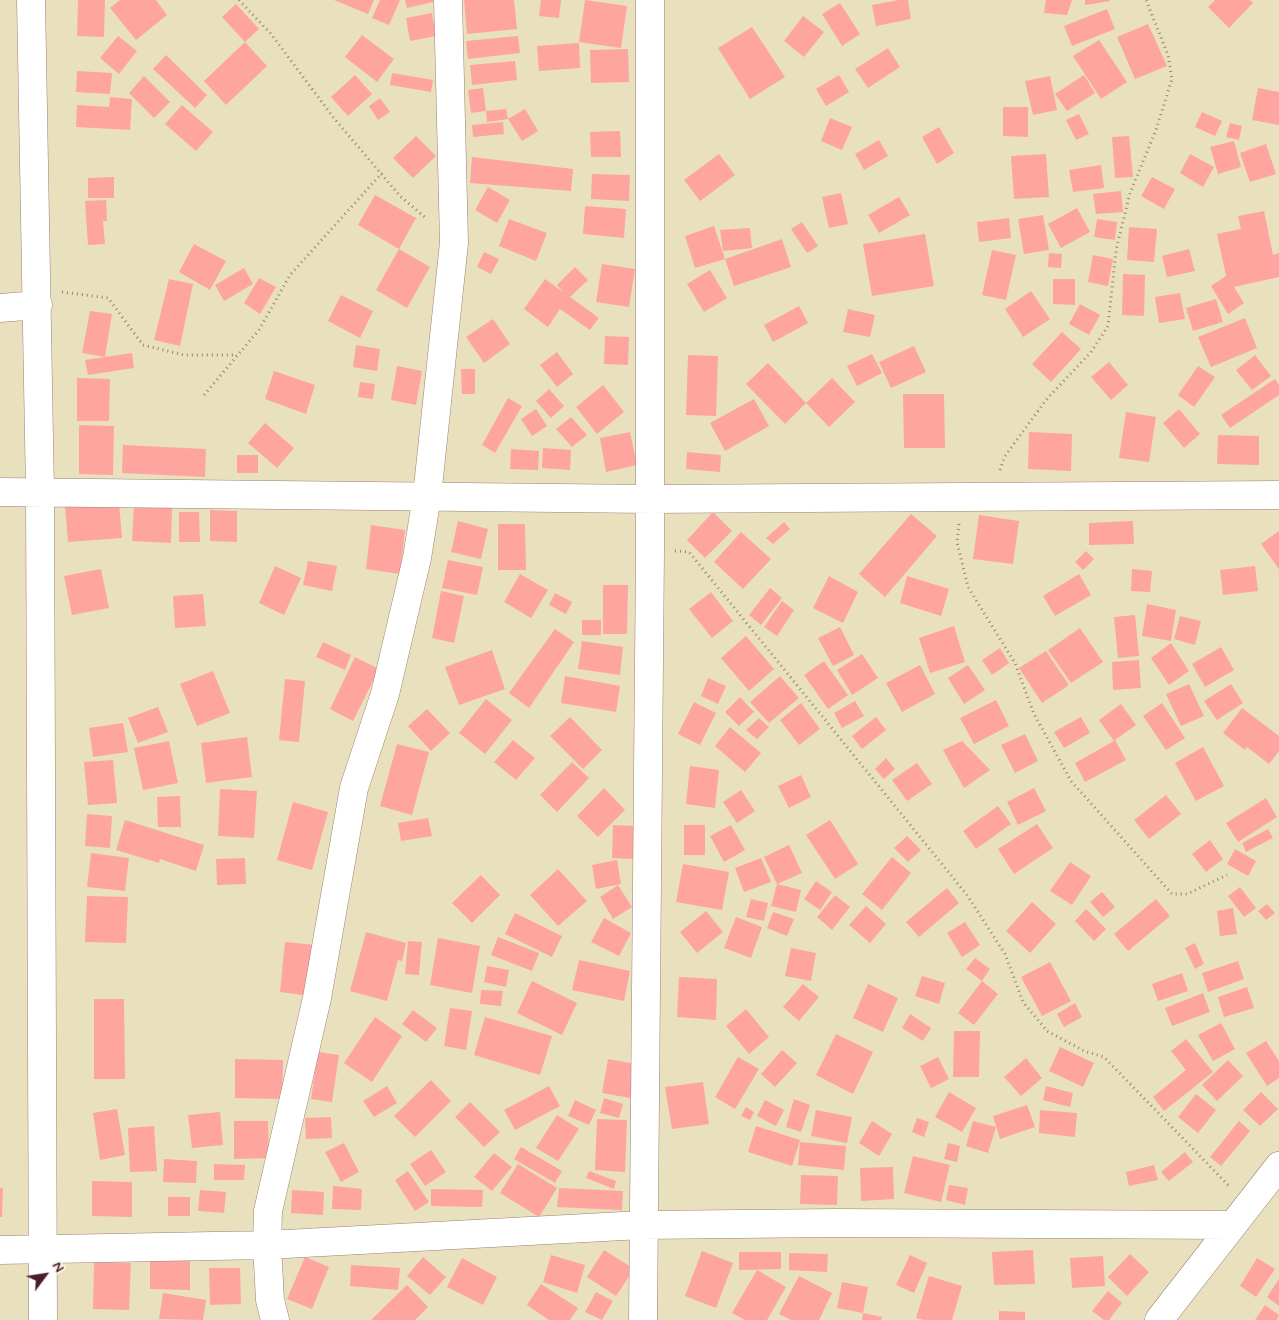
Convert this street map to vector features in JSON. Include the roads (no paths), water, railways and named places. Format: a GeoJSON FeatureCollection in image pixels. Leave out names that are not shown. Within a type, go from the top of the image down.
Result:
{"type":"FeatureCollection","features":[{"type":"Feature","properties":{"kind":"street"},"geometry":{"type":"LineString","coordinates":[[31,0],[40,492],[43,1320]]}},
{"type":"Feature","properties":{"kind":"street"},"geometry":{"type":"LineString","coordinates":[[275,1320],[270,1300],[266,1244],[268,1211],[317,998],[354,788],[385,694],[417,558],[427,496],[454,244],[448,0]]}},
{"type":"Feature","properties":{"kind":"street"},"geometry":{"type":"LineString","coordinates":[[643,1320],[642,1224],[650,551],[650,0]]}},
{"type":"Feature","properties":{"kind":"street"},"geometry":{"type":"LineString","coordinates":[[0,308],[37,297]]}},
{"type":"Feature","properties":{"kind":"street"},"geometry":{"type":"LineString","coordinates":[[0,492],[650,499],[1279,495]]}},
{"type":"Feature","properties":{"kind":"street"},"geometry":{"type":"LineString","coordinates":[[1159,1320],[1279,1166]]}},
{"type":"Feature","properties":{"kind":"street"},"geometry":{"type":"LineString","coordinates":[[0,1250],[266,1244],[642,1224],[846,1223],[1241,1215]]}}]}
